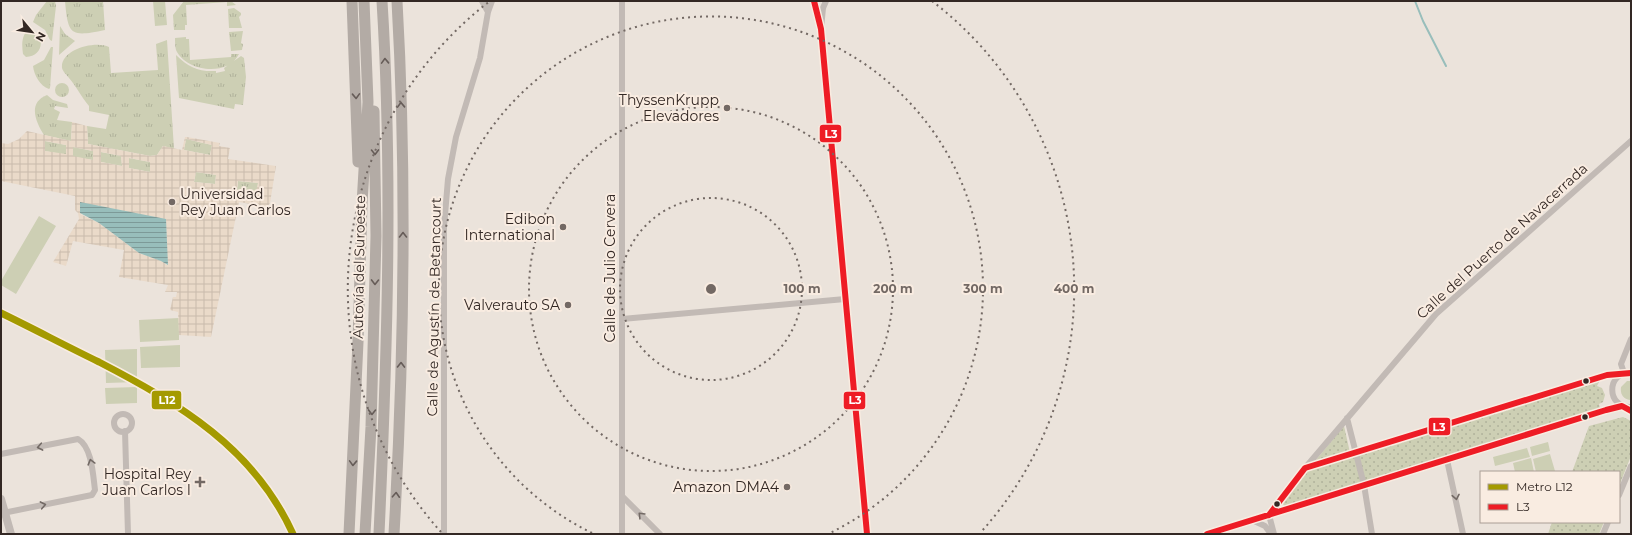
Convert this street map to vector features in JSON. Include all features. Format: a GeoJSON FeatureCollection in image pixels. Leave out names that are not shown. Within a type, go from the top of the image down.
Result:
{"type":"FeatureCollection","features":[{"type":"Feature","properties":{"kind":"highway"},"geometry":{"type":"LineString","coordinates":[[352,1],[358,141],[358,222],[360,270]]}},
{"type":"Feature","properties":{"kind":"highway"},"geometry":{"type":"LineString","coordinates":[[349,534],[368,102],[364,1]]}},
{"type":"Feature","properties":{"kind":"highway","name":"Autovía del Suroeste"},"geometry":{"type":"LineString","coordinates":[[365,534],[371,427],[376,236],[374,125],[369,1]]}},
{"type":"Feature","properties":{"kind":"highway","name":"Autovía del Suroeste"},"geometry":{"type":"LineString","coordinates":[[379,534],[387,343],[388,225],[382,1]]}},
{"type":"Feature","properties":{"kind":"highway"},"geometry":{"type":"LineString","coordinates":[[394,534],[399,448],[402,340],[403,178],[396,1]]}},
{"type":"Feature","properties":{"kind":"street"},"geometry":{"type":"LineString","coordinates":[[482,1],[488,12]]}},
{"type":"Feature","properties":{"kind":"street","name":"Calle de Agustín de Betancourt"},"geometry":{"type":"LineString","coordinates":[[444,534],[444,227],[448,179],[456,137],[480,58],[488,12],[492,1]]}},
{"type":"Feature","properties":{"kind":"street","name":"Calle de Julio Cervera"},"geometry":{"type":"LineString","coordinates":[[622,1],[622,534]]}},
{"type":"Feature","properties":{"kind":"street"},"geometry":{"type":"LineString","coordinates":[[814,1],[821,29],[867,534]]}},
{"type":"Feature","properties":{"kind":"street"},"geometry":{"type":"LineString","coordinates":[[821,29],[823,8],[826,1]]}},
{"type":"Feature","properties":{"kind":"street","name":"Calle del Puerto de Navacerrada"},"geometry":{"type":"LineString","coordinates":[[1269,515],[1305,468],[1436,314],[1631,141]]}},
{"type":"Feature","properties":{"kind":"street"},"geometry":{"type":"LineString","coordinates":[[622,319],[845,299]]}},
{"type":"Feature","properties":{"kind":"street"},"geometry":{"type":"LineString","coordinates":[[1622,374],[1621,364],[1631,339]]}},
{"type":"Feature","properties":{"kind":"street"},"geometry":{"type":"LineString","coordinates":[[1305,468],[1607,375],[1631,373]]}},
{"type":"Feature","properties":{"kind":"street"},"geometry":{"type":"LineString","coordinates":[[1622,374],[1614,382],[1611,391],[1615,400],[1631,411]]}},
{"type":"Feature","properties":{"kind":"street"},"geometry":{"type":"LineString","coordinates":[[1207,534],[1606,410],[1623,406],[1631,407]]}},
{"type":"Feature","properties":{"kind":"street"},"geometry":{"type":"LineString","coordinates":[[1347,418],[1364,485],[1372,534]]}},
{"type":"Feature","properties":{"kind":"street"},"geometry":{"type":"LineString","coordinates":[[125,431],[128,534]]}},
{"type":"Feature","properties":{"kind":"street"},"geometry":{"type":"LineString","coordinates":[[1,454],[78,439],[86,446],[92,465],[96,490],[92,495],[3,513]]}},
{"type":"Feature","properties":{"kind":"street"},"geometry":{"type":"LineString","coordinates":[[1448,460],[1463,534]]}},
{"type":"Feature","properties":{"kind":"street"},"geometry":{"type":"LineString","coordinates":[[1620,494],[1631,466]]}},
{"type":"Feature","properties":{"kind":"street"},"geometry":{"type":"LineString","coordinates":[[623,497],[660,534]]}},
{"type":"Feature","properties":{"kind":"street"},"geometry":{"type":"LineString","coordinates":[[1,498],[3,513],[11,534]]}},
{"type":"Feature","properties":{"kind":"street"},"geometry":{"type":"LineString","coordinates":[[1269,515],[1272,534]]}},
{"type":"Feature","properties":{"kind":"street"},"geometry":{"type":"LineString","coordinates":[[1252,520],[1265,526],[1272,534]]}},
{"type":"Feature","properties":{"kind":"street"},"geometry":{"type":"LineString","coordinates":[[1603,534],[1608,523]]}},
{"type":"Feature","properties":{"kind":"green space"},"geometry":{"type":"Polygon","coordinates":[[[47,1],[55,1],[56,6],[52,41],[45,30],[33,22],[36,15],[47,1]]]}},
{"type":"Feature","properties":{"kind":"green space"},"geometry":{"type":"Polygon","coordinates":[[[65,1],[103,1],[105,30],[85,33],[73,31],[68,21],[65,1]]]}},
{"type":"Feature","properties":{"kind":"green space"},"geometry":{"type":"Polygon","coordinates":[[[153,1],[165,1],[167,25],[155,26],[153,1]]]}},
{"type":"Feature","properties":{"kind":"green space"},"geometry":{"type":"Polygon","coordinates":[[[184,1],[231,1],[236,5],[227,6],[227,2],[186,5],[187,25],[185,25],[185,30],[174,30],[173,15],[184,1]]]}},
{"type":"Feature","properties":{"kind":"green space"},"geometry":{"type":"Polygon","coordinates":[[[234,8],[241,13],[239,17],[242,28],[229,28],[228,9],[234,8]]]}},
{"type":"Feature","properties":{"kind":"green space"},"geometry":{"type":"Polygon","coordinates":[[[60,26],[65,34],[75,41],[59,55],[60,26]]]}},
{"type":"Feature","properties":{"kind":"green space"},"geometry":{"type":"Polygon","coordinates":[[[27,31],[31,31],[36,34],[41,42],[39,50],[36,54],[26,57],[23,54],[23,39],[27,31]]]}},
{"type":"Feature","properties":{"kind":"green space"},"geometry":{"type":"Polygon","coordinates":[[[243,31],[241,43],[243,44],[242,50],[231,51],[229,32],[243,31]]]}},
{"type":"Feature","properties":{"kind":"green space"},"geometry":{"type":"Polygon","coordinates":[[[186,37],[186,39],[189,39],[190,60],[231,57],[231,54],[239,54],[234,61],[217,69],[197,67],[181,57],[176,50],[175,38],[186,37]]]}},
{"type":"Feature","properties":{"kind":"green space"},"geometry":{"type":"Polygon","coordinates":[[[167,40],[174,149],[163,146],[157,155],[150,156],[88,144],[87,126],[106,129],[109,115],[89,111],[89,106],[64,72],[62,68],[63,61],[73,51],[80,48],[103,45],[109,47],[111,73],[158,70],[156,44],[167,40]]]}},
{"type":"Feature","properties":{"kind":"green space"},"geometry":{"type":"Polygon","coordinates":[[[51,47],[53,47],[49,89],[38,80],[33,66],[44,60],[51,47]]]}},
{"type":"Feature","properties":{"kind":"green space"},"geometry":{"type":"Polygon","coordinates":[[[176,55],[189,66],[204,71],[216,71],[216,73],[225,71],[224,68],[241,56],[244,58],[246,77],[243,105],[235,104],[234,109],[179,98],[176,55]]]}},
{"type":"Feature","properties":{"kind":"green space"},"geometry":{"type":"Polygon","coordinates":[[[59,83],[65,83],[69,87],[69,93],[65,97],[59,97],[55,93],[55,87],[59,83]]]}},
{"type":"Feature","properties":{"kind":"green space"},"geometry":{"type":"Polygon","coordinates":[[[47,95],[53,100],[67,104],[68,108],[55,106],[54,109],[60,112],[57,120],[72,122],[71,141],[44,135],[41,130],[36,119],[35,108],[41,98],[47,95]]]}},
{"type":"Feature","properties":{"kind":"green space"},"geometry":{"type":"Polygon","coordinates":[[[186,139],[212,145],[210,155],[184,150],[186,139]]]}},
{"type":"Feature","properties":{"kind":"green space"},"geometry":{"type":"Polygon","coordinates":[[[45,141],[66,145],[66,155],[45,151],[45,141]]]}},
{"type":"Feature","properties":{"kind":"green space"},"geometry":{"type":"Polygon","coordinates":[[[73,147],[93,151],[93,160],[73,157],[73,147]]]}},
{"type":"Feature","properties":{"kind":"green space"},"geometry":{"type":"Polygon","coordinates":[[[101,152],[121,156],[122,166],[101,162],[101,152]]]}},
{"type":"Feature","properties":{"kind":"green space"},"geometry":{"type":"Polygon","coordinates":[[[129,158],[150,162],[150,172],[129,168],[129,158]]]}},
{"type":"Feature","properties":{"kind":"green space"},"geometry":{"type":"Polygon","coordinates":[[[196,172],[216,175],[215,184],[194,182],[196,172]]]}},
{"type":"Feature","properties":{"kind":"green space"},"geometry":{"type":"Polygon","coordinates":[[[238,181],[258,183],[257,192],[237,190],[238,181]]]}},
{"type":"Feature","properties":{"kind":"green space"},"geometry":{"type":"Polygon","coordinates":[[[39,216],[56,226],[16,294],[1,285],[1,281],[39,216]]]}},
{"type":"Feature","properties":{"kind":"green space"},"geometry":{"type":"Polygon","coordinates":[[[179,318],[179,340],[140,342],[139,320],[179,318]]]}},
{"type":"Feature","properties":{"kind":"green space"},"geometry":{"type":"Polygon","coordinates":[[[180,345],[180,367],[141,368],[140,347],[180,345]]]}},
{"type":"Feature","properties":{"kind":"green space"},"geometry":{"type":"Polygon","coordinates":[[[137,349],[137,382],[106,383],[105,350],[137,349]]]}},
{"type":"Feature","properties":{"kind":"green space"},"geometry":{"type":"Polygon","coordinates":[[[1627,381],[1631,381],[1630,400],[1622,396],[1621,392],[1621,387],[1627,381]]]}},
{"type":"Feature","properties":{"kind":"green space"},"geometry":{"type":"Polygon","coordinates":[[[1599,382],[1597,386],[1602,388],[1605,395],[1603,402],[1599,404],[1600,408],[1284,506],[1282,501],[1344,426],[1351,457],[1599,382]]]}},
{"type":"Feature","properties":{"kind":"green space"},"geometry":{"type":"Polygon","coordinates":[[[137,387],[137,403],[106,404],[105,388],[137,387]]]}},
{"type":"Feature","properties":{"kind":"green space"},"geometry":{"type":"Polygon","coordinates":[[[1623,417],[1631,421],[1631,456],[1620,484],[1620,471],[1572,471],[1589,426],[1623,417]]]}},
{"type":"Feature","properties":{"kind":"green space"},"geometry":{"type":"Polygon","coordinates":[[[1548,442],[1550,451],[1532,456],[1530,447],[1548,442]]]}},
{"type":"Feature","properties":{"kind":"green space"},"geometry":{"type":"Polygon","coordinates":[[[1527,448],[1530,457],[1495,466],[1493,457],[1527,448]]]}},
{"type":"Feature","properties":{"kind":"green space"},"geometry":{"type":"Polygon","coordinates":[[[1550,454],[1555,471],[1536,471],[1533,459],[1550,454]]]}},
{"type":"Feature","properties":{"kind":"green space"},"geometry":{"type":"Polygon","coordinates":[[[1531,458],[1534,471],[1515,471],[1513,463],[1531,458]]]}},
{"type":"Feature","properties":{"kind":"green space"},"geometry":{"type":"Polygon","coordinates":[[[1552,523],[1604,523],[1599,534],[1548,534],[1552,523]]]}},
{"type":"Feature","properties":{"kind":"shaded area"},"geometry":{"type":"Polygon","coordinates":[[[72,122],[87,126],[88,144],[150,156],[157,155],[163,146],[182,150],[185,137],[187,137],[220,143],[219,146],[230,148],[228,159],[276,166],[270,203],[267,207],[239,202],[211,337],[179,335],[178,312],[170,310],[173,297],[176,297],[177,292],[165,292],[168,285],[119,277],[124,250],[73,241],[66,266],[53,262],[79,219],[78,213],[75,210],[75,196],[1,181],[1,143],[8,144],[19,139],[27,131],[71,141],[72,122]],[[186,139],[184,150],[210,155],[212,145],[186,139]],[[45,141],[45,151],[66,154],[66,145],[45,141]],[[73,147],[73,156],[93,160],[93,151],[73,147]],[[101,152],[101,162],[122,166],[121,156],[101,152]],[[129,158],[129,168],[150,172],[150,162],[129,158]],[[196,172],[194,182],[215,184],[216,175],[196,172]],[[238,181],[237,190],[256,192],[258,183],[238,181]],[[80,214],[99,223],[139,253],[162,261],[167,265],[166,219],[80,214]]]}},
{"type":"Feature","properties":{"kind":"water"},"geometry":{"type":"Polygon","coordinates":[[[80,202],[166,219],[168,265],[139,253],[99,223],[80,213],[80,202]]]}},
{"type":"Feature","properties":{"kind":"waterway"},"geometry":{"type":"LineString","coordinates":[[1415,1],[1423,21],[1446,66]]}},
{"type":"Feature","properties":{"kind":"metro line","name":"L12"},"geometry":{"type":"LineString","coordinates":[[1,313],[129,378],[186,412],[236,453],[258,477],[277,504],[293,534]]}},
{"type":"Feature","properties":{"kind":"transit line","name":"L3"},"geometry":{"type":"LineString","coordinates":[[814,1],[821,29],[867,534]]}},
{"type":"Feature","properties":{"kind":"transit line","name":"L3"},"geometry":{"type":"LineString","coordinates":[[1269,515],[1305,468],[1607,375],[1631,373]]}},
{"type":"Feature","properties":{"kind":"transit line","name":"L3"},"geometry":{"type":"LineString","coordinates":[[1207,534],[1606,410],[1622,406],[1631,411]]}},
{"type":"Feature","properties":{"kind":"place","name":"ThyssenKrupp Elevadores"},"geometry":{"type":"Point","coordinates":[727,108]}},
{"type":"Feature","properties":{"kind":"place","name":"Universidad Rey Juan Carlos"},"geometry":{"type":"Point","coordinates":[172,202]}},
{"type":"Feature","properties":{"kind":"place","name":"Edibon International"},"geometry":{"type":"Point","coordinates":[563,227]}},
{"type":"Feature","properties":{"kind":"place","name":"Valverauto SA"},"geometry":{"type":"Point","coordinates":[568,305]}},
{"type":"Feature","properties":{"kind":"place","name":"Hospital Rey Juan Carlos I"},"geometry":{"type":"Point","coordinates":[200,482]}},
{"type":"Feature","properties":{"kind":"place","name":"Amazon DMA4"},"geometry":{"type":"Point","coordinates":[787,487]}}]}
